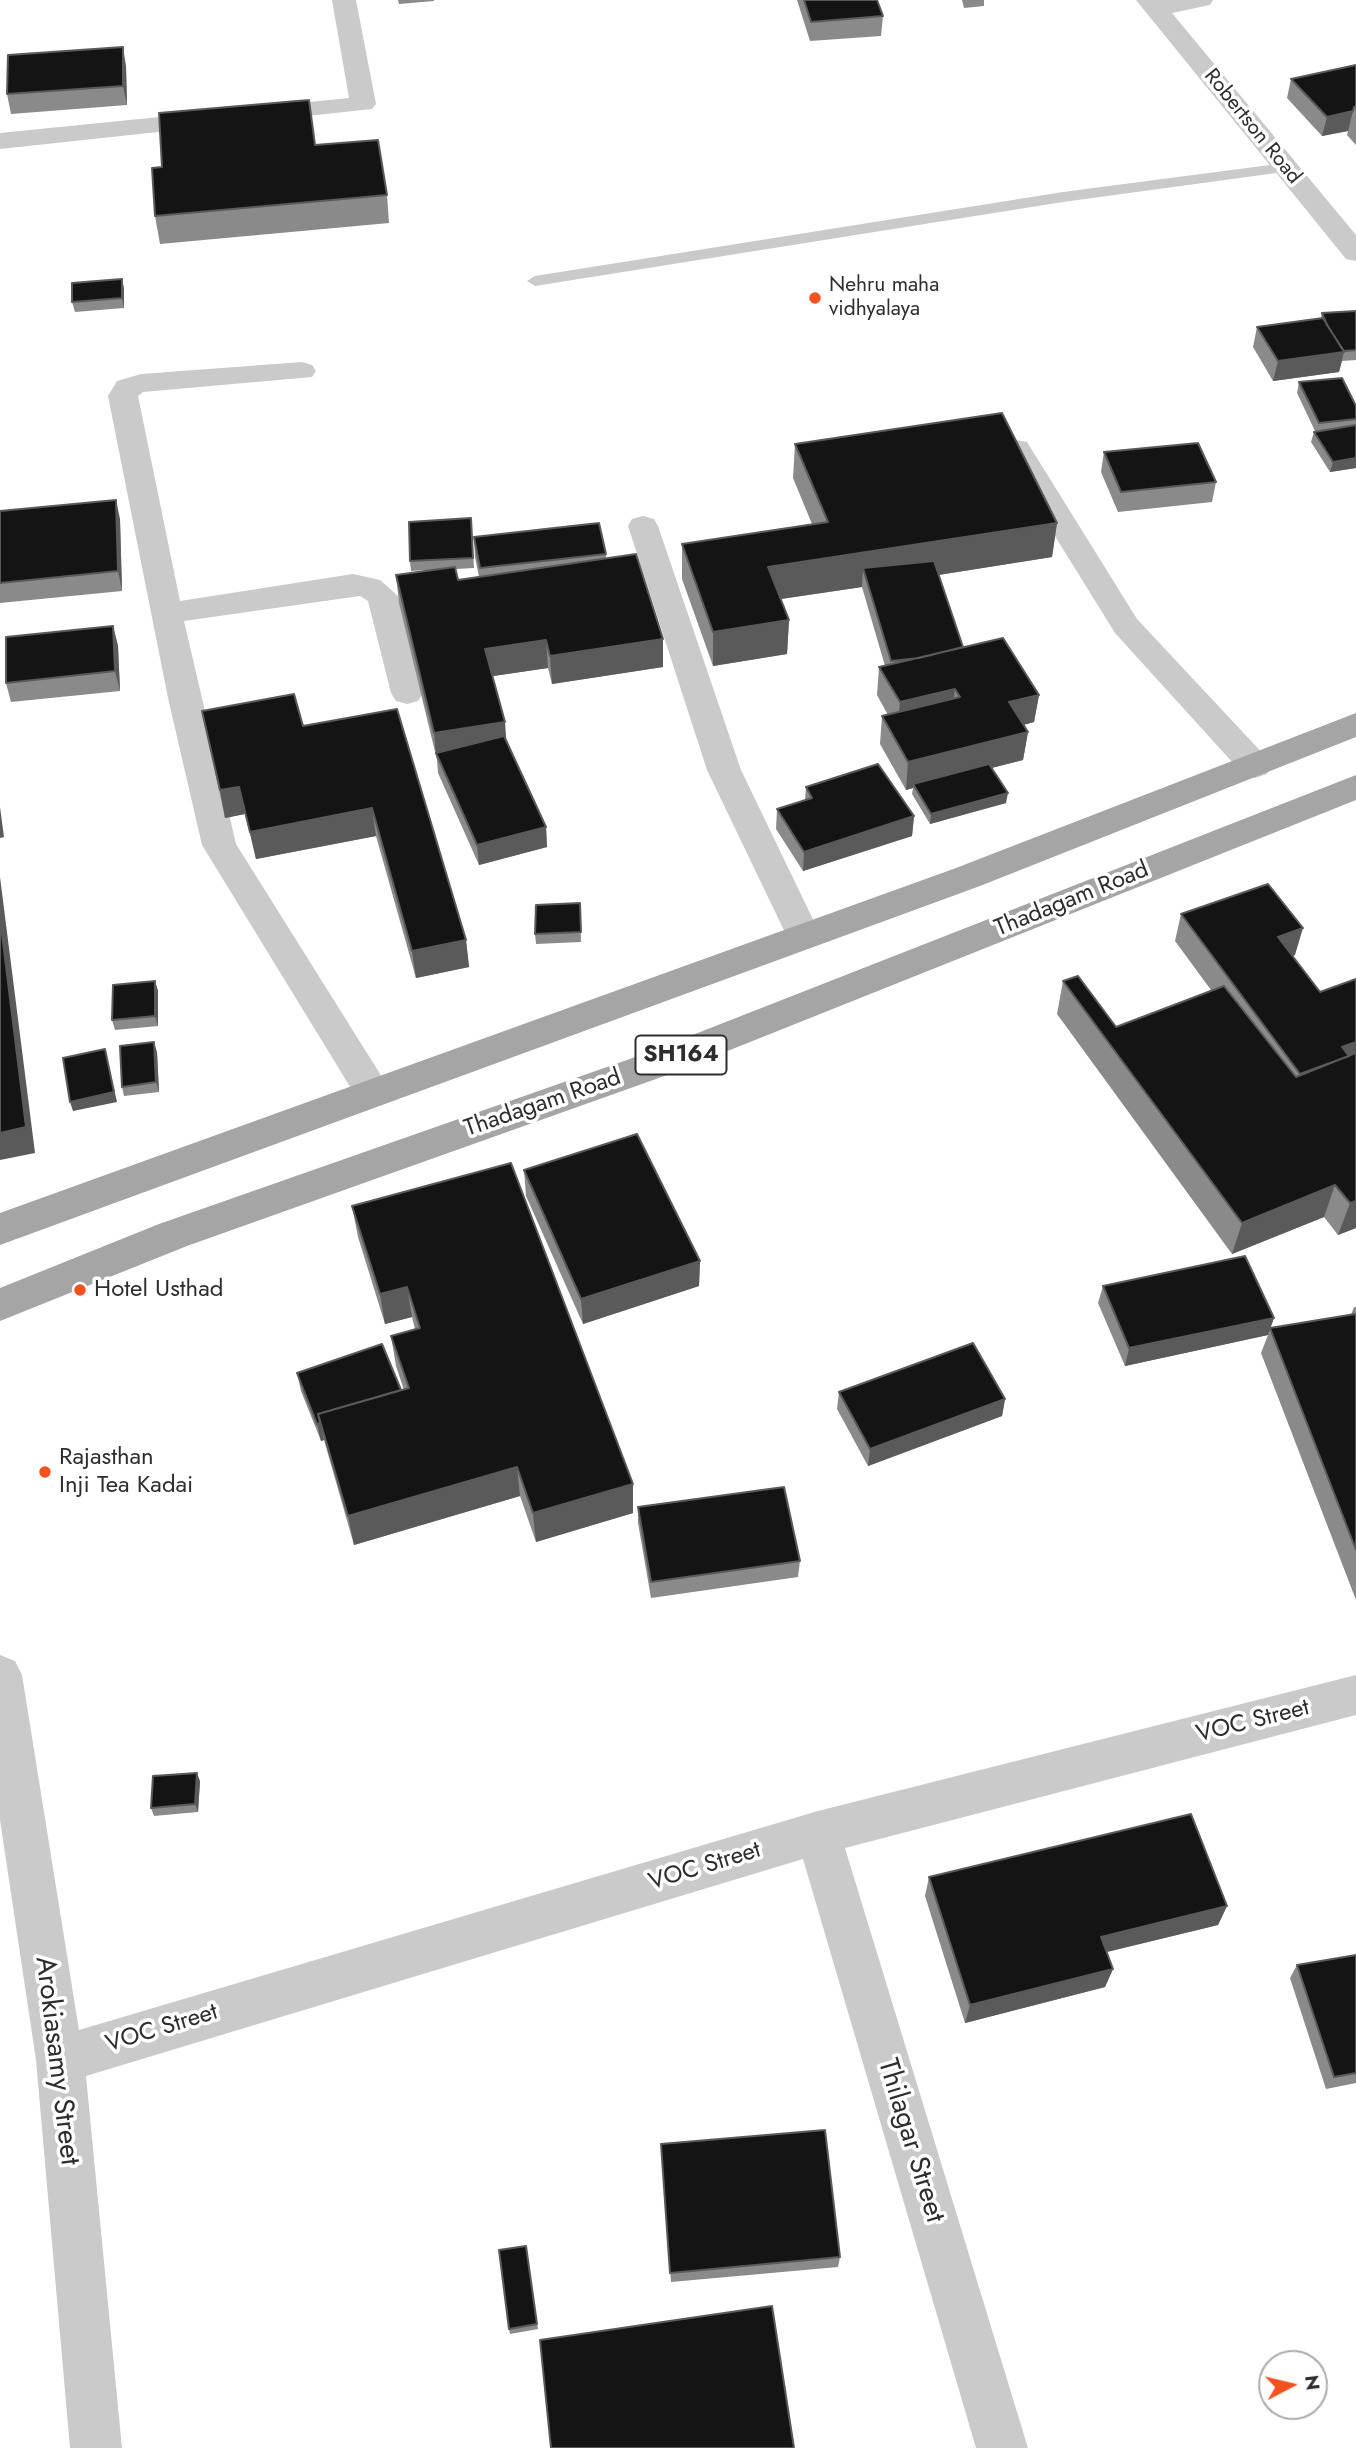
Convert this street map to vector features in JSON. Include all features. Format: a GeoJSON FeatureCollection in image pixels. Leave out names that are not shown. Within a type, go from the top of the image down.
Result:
{"type":"FeatureCollection","features":[{"type":"Feature","properties":{"kind":"main road","name":"SH164"},"geometry":{"type":"LineString","coordinates":[[0,1229],[968,877],[1356,724]]}},
{"type":"Feature","properties":{"kind":"main road","name":"Thadagam Road"},"geometry":{"type":"LineString","coordinates":[[0,1305],[173,1235],[657,1064],[1356,787]]}},
{"type":"Feature","properties":{"kind":"street"},"geometry":{"type":"LineString","coordinates":[[0,141],[363,104],[344,0]]}},
{"type":"Feature","properties":{"kind":"street"},"geometry":{"type":"LineString","coordinates":[[1151,4],[1201,0]]}},
{"type":"Feature","properties":{"kind":"street","name":"Robertson Road"},"geometry":{"type":"LineString","coordinates":[[1151,4],[1356,253]]}},
{"type":"Feature","properties":{"kind":"street"},"geometry":{"type":"LineString","coordinates":[[302,371],[141,383],[127,387],[123,396],[184,698],[219,845],[373,1093]]}},
{"type":"Feature","properties":{"kind":"street"},"geometry":{"type":"LineString","coordinates":[[1016,449],[1126,626],[1255,766]]}},
{"type":"Feature","properties":{"kind":"street"},"geometry":{"type":"LineString","coordinates":[[643,526],[724,770],[803,936]]}},
{"type":"Feature","properties":{"kind":"street"},"geometry":{"type":"LineString","coordinates":[[167,613],[353,584],[369,587],[382,596],[407,693]]}},
{"type":"Feature","properties":{"kind":"street","name":"Arokiasamy Street"},"geometry":{"type":"LineString","coordinates":[[0,1675],[60,2060],[96,2448]]}},
{"type":"Feature","properties":{"kind":"street","name":"VOC Street"},"geometry":{"type":"LineString","coordinates":[[60,2060],[818,1833],[1356,1695]]}},
{"type":"Feature","properties":{"kind":"street","name":"Thilagar Street"},"geometry":{"type":"LineString","coordinates":[[818,1833],[1002,2448]]}},
{"type":"Feature","properties":{"kind":"lane"},"geometry":{"type":"LineString","coordinates":[[535,281],[1063,197],[1285,168]]}},
{"type":"Feature","properties":{"kind":"building"},"geometry":{"type":"Polygon","coordinates":[[[804,0],[877,0],[883,16],[811,22],[804,0]]]}},
{"type":"Feature","properties":{"kind":"building"},"geometry":{"type":"Polygon","coordinates":[[[123,47],[123,86],[7,94],[8,55],[123,47]]]}},
{"type":"Feature","properties":{"kind":"building"},"geometry":{"type":"Polygon","coordinates":[[[1356,65],[1356,106],[1353,111],[1327,117],[1291,79],[1356,65]]]}},
{"type":"Feature","properties":{"kind":"building"},"geometry":{"type":"Polygon","coordinates":[[[309,100],[315,145],[378,140],[387,195],[155,216],[152,168],[162,167],[159,113],[309,100]]]}},
{"type":"Feature","properties":{"kind":"building"},"geometry":{"type":"Polygon","coordinates":[[[122,279],[122,298],[72,302],[72,283],[122,279]]]}},
{"type":"Feature","properties":{"kind":"building"},"geometry":{"type":"Polygon","coordinates":[[[1356,311],[1356,350],[1344,351],[1322,313],[1356,311]]]}},
{"type":"Feature","properties":{"kind":"building"},"geometry":{"type":"Polygon","coordinates":[[[1323,318],[1344,352],[1278,361],[1257,327],[1323,318]]]}},
{"type":"Feature","properties":{"kind":"building"},"geometry":{"type":"Polygon","coordinates":[[[1342,378],[1356,406],[1356,419],[1319,423],[1299,382],[1342,378]]]}},
{"type":"Feature","properties":{"kind":"building"},"geometry":{"type":"Polygon","coordinates":[[[1002,413],[1057,523],[768,567],[789,620],[713,632],[682,544],[828,522],[795,444],[1002,413]]]}},
{"type":"Feature","properties":{"kind":"building"},"geometry":{"type":"Polygon","coordinates":[[[1356,425],[1356,458],[1333,462],[1314,432],[1356,425]]]}},
{"type":"Feature","properties":{"kind":"building"},"geometry":{"type":"Polygon","coordinates":[[[1198,443],[1216,482],[1121,492],[1104,452],[1198,443]]]}},
{"type":"Feature","properties":{"kind":"building"},"geometry":{"type":"Polygon","coordinates":[[[116,500],[118,571],[0,583],[0,511],[116,500]]]}},
{"type":"Feature","properties":{"kind":"building"},"geometry":{"type":"Polygon","coordinates":[[[471,518],[473,558],[410,561],[409,522],[471,518]]]}},
{"type":"Feature","properties":{"kind":"building"},"geometry":{"type":"Polygon","coordinates":[[[599,523],[606,554],[480,568],[474,537],[599,523]]]}},
{"type":"Feature","properties":{"kind":"building"},"geometry":{"type":"Polygon","coordinates":[[[636,554],[663,639],[550,656],[546,640],[485,649],[505,722],[434,733],[396,575],[455,567],[458,580],[636,554]]]}},
{"type":"Feature","properties":{"kind":"building"},"geometry":{"type":"Polygon","coordinates":[[[934,561],[963,647],[919,658],[891,661],[863,568],[934,561]]]}},
{"type":"Feature","properties":{"kind":"building"},"geometry":{"type":"Polygon","coordinates":[[[113,626],[115,671],[6,683],[6,637],[113,626]]]}},
{"type":"Feature","properties":{"kind":"building"},"geometry":{"type":"Polygon","coordinates":[[[1003,638],[1039,695],[1009,702],[1028,732],[908,762],[882,716],[960,697],[955,689],[900,702],[879,667],[1003,638]]]}},
{"type":"Feature","properties":{"kind":"building"},"geometry":{"type":"Polygon","coordinates":[[[294,694],[303,726],[397,709],[466,940],[412,951],[372,808],[250,832],[239,787],[220,790],[202,711],[294,694]]]}},
{"type":"Feature","properties":{"kind":"building"},"geometry":{"type":"Polygon","coordinates":[[[504,736],[546,827],[477,845],[436,753],[504,736]]]}},
{"type":"Feature","properties":{"kind":"building"},"geometry":{"type":"Polygon","coordinates":[[[878,764],[914,816],[804,852],[777,809],[812,798],[806,787],[878,764]]]}},
{"type":"Feature","properties":{"kind":"building"},"geometry":{"type":"Polygon","coordinates":[[[989,764],[1008,793],[931,814],[913,784],[989,764]]]}},
{"type":"Feature","properties":{"kind":"building"},"geometry":{"type":"Polygon","coordinates":[[[1268,884],[1303,928],[1278,937],[1320,992],[1356,979],[1356,1042],[1342,1047],[1349,1056],[1300,1074],[1181,914],[1268,884]]]}},
{"type":"Feature","properties":{"kind":"building"},"geometry":{"type":"Polygon","coordinates":[[[580,903],[581,932],[535,934],[536,905],[580,903]]]}},
{"type":"Feature","properties":{"kind":"building"},"geometry":{"type":"Polygon","coordinates":[[[0,918],[26,1127],[0,1133],[0,918]]]}},
{"type":"Feature","properties":{"kind":"building"},"geometry":{"type":"Polygon","coordinates":[[[1078,976],[1116,1027],[1224,986],[1296,1077],[1356,1053],[1356,1201],[1350,1203],[1335,1185],[1242,1223],[1063,981],[1078,976]]]}},
{"type":"Feature","properties":{"kind":"building"},"geometry":{"type":"Polygon","coordinates":[[[155,981],[155,1016],[112,1020],[113,985],[155,981]]]}},
{"type":"Feature","properties":{"kind":"building"},"geometry":{"type":"Polygon","coordinates":[[[154,1042],[156,1082],[122,1087],[120,1046],[154,1042]]]}},
{"type":"Feature","properties":{"kind":"building"},"geometry":{"type":"Polygon","coordinates":[[[105,1049],[114,1092],[70,1102],[63,1058],[105,1049]]]}},
{"type":"Feature","properties":{"kind":"building"},"geometry":{"type":"Polygon","coordinates":[[[637,1134],[700,1261],[581,1299],[524,1170],[637,1134]]]}},
{"type":"Feature","properties":{"kind":"building"},"geometry":{"type":"Polygon","coordinates":[[[511,1163],[633,1484],[533,1513],[517,1467],[348,1516],[318,1414],[409,1388],[391,1336],[420,1328],[407,1287],[380,1294],[352,1206],[511,1163]]]}},
{"type":"Feature","properties":{"kind":"building"},"geometry":{"type":"Polygon","coordinates":[[[1245,1256],[1274,1318],[1129,1348],[1103,1286],[1245,1256]]]}},
{"type":"Feature","properties":{"kind":"building"},"geometry":{"type":"Polygon","coordinates":[[[1355,1314],[1356,1317],[1356,1550],[1270,1328],[1355,1314]]]}},
{"type":"Feature","properties":{"kind":"building"},"geometry":{"type":"Polygon","coordinates":[[[973,1343],[1005,1399],[870,1449],[839,1392],[973,1343]]]}},
{"type":"Feature","properties":{"kind":"building"},"geometry":{"type":"Polygon","coordinates":[[[382,1344],[401,1390],[318,1414],[320,1423],[317,1424],[297,1373],[382,1344]]]}},
{"type":"Feature","properties":{"kind":"building"},"geometry":{"type":"Polygon","coordinates":[[[784,1487],[800,1561],[651,1582],[638,1507],[784,1487]]]}},
{"type":"Feature","properties":{"kind":"building"},"geometry":{"type":"Polygon","coordinates":[[[197,1773],[195,1804],[151,1808],[153,1776],[197,1773]]]}},
{"type":"Feature","properties":{"kind":"building"},"geometry":{"type":"Polygon","coordinates":[[[1191,1814],[1227,1906],[1101,1937],[1113,1969],[970,2005],[929,1877],[1191,1814]]]}},
{"type":"Feature","properties":{"kind":"building"},"geometry":{"type":"Polygon","coordinates":[[[1356,1955],[1356,2073],[1334,2077],[1297,1965],[1356,1955]]]}},
{"type":"Feature","properties":{"kind":"building"},"geometry":{"type":"Polygon","coordinates":[[[825,2130],[840,2257],[670,2273],[661,2144],[825,2130]]]}},
{"type":"Feature","properties":{"kind":"building"},"geometry":{"type":"Polygon","coordinates":[[[526,2246],[537,2324],[509,2329],[499,2250],[526,2246]]]}},
{"type":"Feature","properties":{"kind":"building"},"geometry":{"type":"Polygon","coordinates":[[[772,2306],[794,2448],[551,2448],[540,2340],[772,2306]]]}},
{"type":"Feature","properties":{"kind":"place","name":"Nehru maha vidhyalaya"},"geometry":{"type":"Point","coordinates":[815,298]}},
{"type":"Feature","properties":{"kind":"place","name":"Hotel Usthad"},"geometry":{"type":"Point","coordinates":[80,1290]}},
{"type":"Feature","properties":{"kind":"place","name":"Rajasthan Inji Tea Kadai"},"geometry":{"type":"Point","coordinates":[45,1472]}}]}
